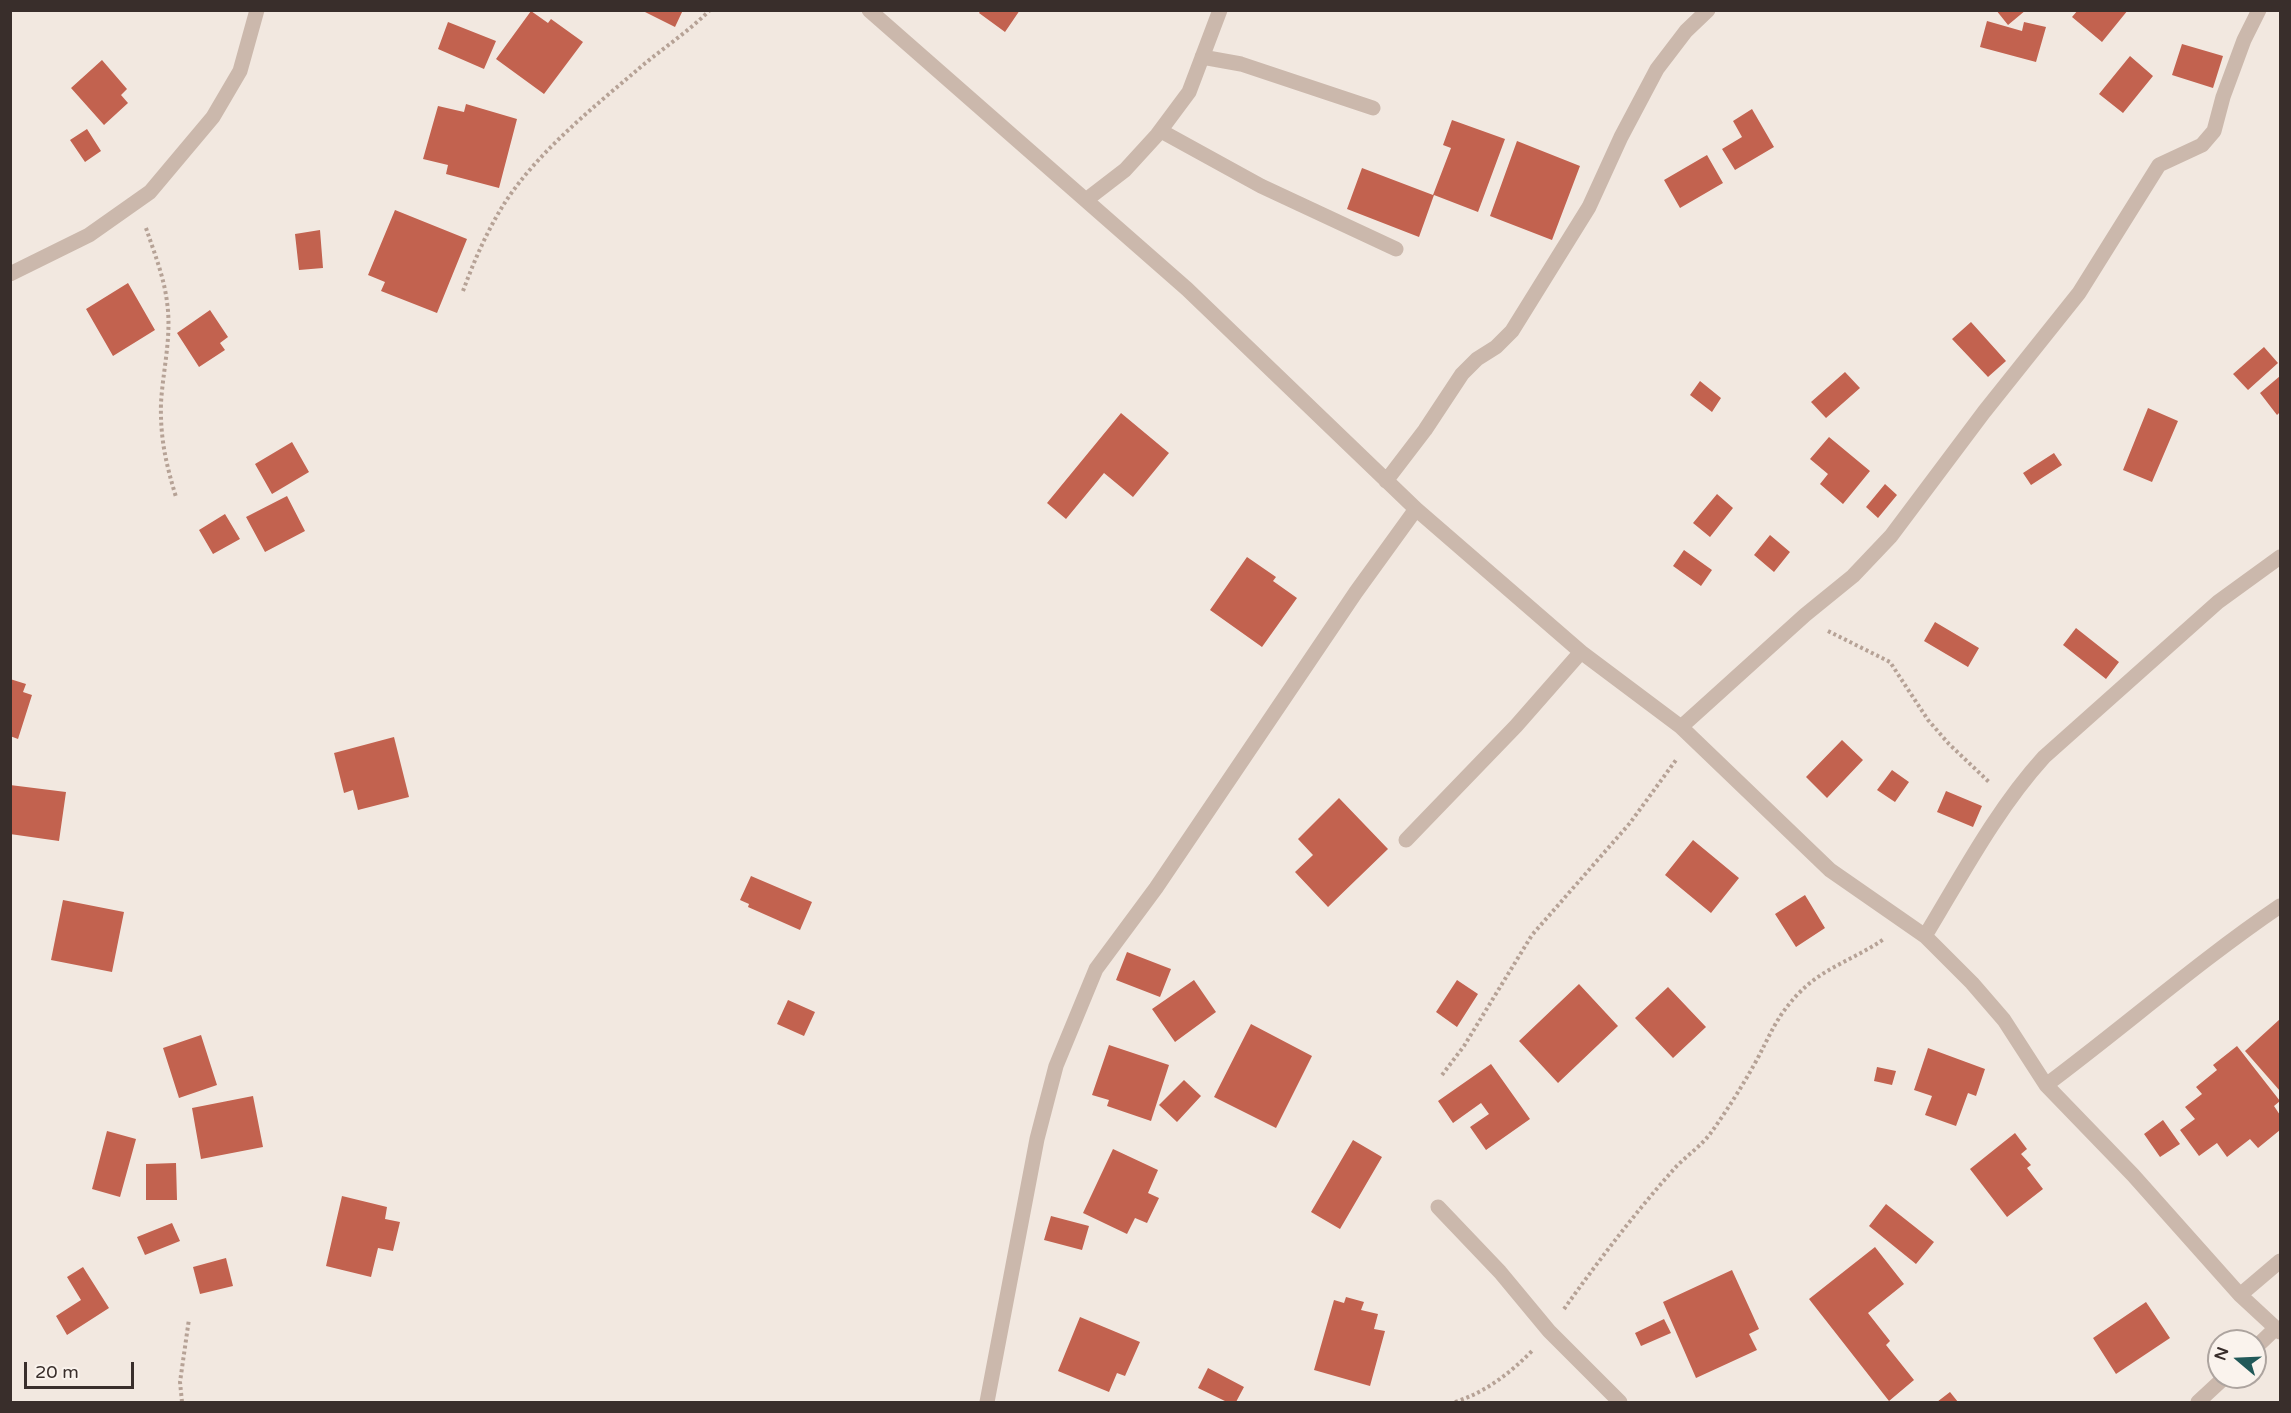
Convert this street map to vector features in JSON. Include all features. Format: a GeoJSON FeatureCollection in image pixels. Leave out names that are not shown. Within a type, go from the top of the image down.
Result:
{"type":"FeatureCollection","features":[{"type":"Feature","properties":{"kind":"street"},"geometry":{"type":"LineString","coordinates":[[10,274],[89,235],[150,192],[213,117],[240,71],[257,10]]}},
{"type":"Feature","properties":{"kind":"street"},"geometry":{"type":"LineString","coordinates":[[869,10],[1187,289],[1416,509],[1581,652],[1687,732],[1830,870],[1925,936],[1972,983],[2004,1020],[2046,1085],[2133,1174],[2240,1294],[2278,1330]]}},
{"type":"Feature","properties":{"kind":"street"},"geometry":{"type":"LineString","coordinates":[[1086,200],[1125,170],[1161,131],[1189,92],[1220,10]]}},
{"type":"Feature","properties":{"kind":"street"},"geometry":{"type":"LineString","coordinates":[[1386,481],[1425,430],[1462,374],[1512,331],[1589,207],[1621,137],[1658,69],[1686,31],[1708,10]]}},
{"type":"Feature","properties":{"kind":"street"},"geometry":{"type":"LineString","coordinates":[[1687,732],[1805,615],[1853,576],[1891,536],[1984,412],[2079,293],[2159,165],[2202,145],[2214,131],[2241,49],[2259,10]]}},
{"type":"Feature","properties":{"kind":"street"},"geometry":{"type":"LineString","coordinates":[[1202,57],[1252,68],[1373,108]]}},
{"type":"Feature","properties":{"kind":"street"},"geometry":{"type":"LineString","coordinates":[[1161,131],[1261,186],[1396,249]]}},
{"type":"Feature","properties":{"kind":"street"},"geometry":{"type":"LineString","coordinates":[[987,1402],[1037,1139],[1056,1066],[1096,969],[1156,888],[1267,722],[1416,509]]}},
{"type":"Feature","properties":{"kind":"street"},"geometry":{"type":"LineString","coordinates":[[1925,936],[2009,802],[2044,757],[2218,602],[2280,557]]}},
{"type":"Feature","properties":{"kind":"street"},"geometry":{"type":"LineString","coordinates":[[1406,840],[1516,726],[1581,652]]}},
{"type":"Feature","properties":{"kind":"street"},"geometry":{"type":"LineString","coordinates":[[2046,1085],[2229,941],[2280,906]]}},
{"type":"Feature","properties":{"kind":"street"},"geometry":{"type":"LineString","coordinates":[[1438,1207],[1500,1272],[1548,1331],[1620,1402]]}},
{"type":"Feature","properties":{"kind":"street"},"geometry":{"type":"LineString","coordinates":[[2240,1294],[2280,1261]]}},
{"type":"Feature","properties":{"kind":"street"},"geometry":{"type":"LineString","coordinates":[[2198,1402],[2212,1389]]}},
{"type":"Feature","properties":{"kind":"path"},"geometry":{"type":"LineString","coordinates":[[463,291],[475,258],[505,203],[543,155],[637,70],[695,25],[710,10]]}},
{"type":"Feature","properties":{"kind":"path"},"geometry":{"type":"LineString","coordinates":[[137,202],[168,303],[168,347],[161,401],[161,433],[165,463],[176,497]]}},
{"type":"Feature","properties":{"kind":"path"},"geometry":{"type":"LineString","coordinates":[[1805,615],[1835,636],[1890,662],[1928,720],[1949,744],[2009,802]]}},
{"type":"Feature","properties":{"kind":"path"},"geometry":{"type":"LineString","coordinates":[[1442,1075],[1464,1046],[1532,935],[1630,824],[1687,732]]}},
{"type":"Feature","properties":{"kind":"path"},"geometry":{"type":"LineString","coordinates":[[1455,1402],[1476,1395],[1502,1378],[1531,1352],[1640,1209],[1676,1167],[1708,1136],[1754,1064],[1777,1019],[1801,990],[1829,970],[1864,953],[1906,923]]}},
{"type":"Feature","properties":{"kind":"path"},"geometry":{"type":"LineString","coordinates":[[182,1402],[180,1382],[189,1319]]}},
{"type":"Feature","properties":{"kind":"building"},"geometry":{"type":"Polygon","coordinates":[[[641,10],[683,10],[675,27],[641,10]]]}},
{"type":"Feature","properties":{"kind":"building"},"geometry":{"type":"Polygon","coordinates":[[[981,10],[1020,10],[1005,32],[979,13],[981,10]]]}},
{"type":"Feature","properties":{"kind":"building"},"geometry":{"type":"Polygon","coordinates":[[[1996,10],[2026,10],[2008,25],[1996,10]]]}},
{"type":"Feature","properties":{"kind":"building"},"geometry":{"type":"Polygon","coordinates":[[[2078,10],[2128,10],[2102,42],[2072,17],[2078,10]]]}},
{"type":"Feature","properties":{"kind":"building"},"geometry":{"type":"Polygon","coordinates":[[[531,11],[548,23],[551,19],[583,42],[544,94],[496,59],[531,11]]]}},
{"type":"Feature","properties":{"kind":"building"},"geometry":{"type":"Polygon","coordinates":[[[1987,21],[2022,31],[2024,22],[2046,27],[2036,62],[1980,47],[1987,21]]]}},
{"type":"Feature","properties":{"kind":"building"},"geometry":{"type":"Polygon","coordinates":[[[448,22],[496,41],[484,69],[438,49],[448,22]]]}},
{"type":"Feature","properties":{"kind":"building"},"geometry":{"type":"Polygon","coordinates":[[[2182,44],[2223,56],[2213,88],[2172,75],[2182,44]]]}},
{"type":"Feature","properties":{"kind":"building"},"geometry":{"type":"Polygon","coordinates":[[[2130,56],[2153,76],[2123,113],[2099,94],[2130,56]]]}},
{"type":"Feature","properties":{"kind":"building"},"geometry":{"type":"Polygon","coordinates":[[[102,60],[127,89],[121,95],[128,103],[104,125],[71,88],[102,60]]]}},
{"type":"Feature","properties":{"kind":"building"},"geometry":{"type":"Polygon","coordinates":[[[466,104],[517,119],[499,188],[446,174],[448,165],[423,159],[438,106],[464,112],[466,104]]]}},
{"type":"Feature","properties":{"kind":"building"},"geometry":{"type":"Polygon","coordinates":[[[1752,109],[1774,147],[1735,170],[1722,149],[1742,137],[1733,121],[1752,109]]]}},
{"type":"Feature","properties":{"kind":"building"},"geometry":{"type":"Polygon","coordinates":[[[1452,120],[1505,139],[1478,212],[1434,195],[1419,237],[1347,209],[1362,168],[1433,195],[1451,148],[1443,145],[1452,120]]]}},
{"type":"Feature","properties":{"kind":"building"},"geometry":{"type":"Polygon","coordinates":[[[87,129],[101,151],[85,162],[70,140],[87,129]]]}},
{"type":"Feature","properties":{"kind":"building"},"geometry":{"type":"Polygon","coordinates":[[[1517,141],[1580,166],[1552,240],[1490,216],[1517,141]]]}},
{"type":"Feature","properties":{"kind":"building"},"geometry":{"type":"Polygon","coordinates":[[[1707,155],[1723,183],[1680,208],[1664,180],[1707,155]]]}},
{"type":"Feature","properties":{"kind":"building"},"geometry":{"type":"Polygon","coordinates":[[[395,210],[467,239],[437,313],[381,291],[385,282],[368,275],[395,210]]]}},
{"type":"Feature","properties":{"kind":"building"},"geometry":{"type":"Polygon","coordinates":[[[320,230],[323,268],[299,270],[295,234],[320,230]]]}},
{"type":"Feature","properties":{"kind":"building"},"geometry":{"type":"Polygon","coordinates":[[[128,283],[155,330],[113,356],[86,309],[128,283]]]}},
{"type":"Feature","properties":{"kind":"building"},"geometry":{"type":"Polygon","coordinates":[[[210,310],[228,337],[220,343],[225,350],[199,367],[177,333],[210,310]]]}},
{"type":"Feature","properties":{"kind":"building"},"geometry":{"type":"Polygon","coordinates":[[[1971,322],[2006,361],[1988,377],[1952,339],[1971,322]]]}},
{"type":"Feature","properties":{"kind":"building"},"geometry":{"type":"Polygon","coordinates":[[[2264,347],[2278,363],[2248,390],[2233,374],[2264,347]]]}},
{"type":"Feature","properties":{"kind":"building"},"geometry":{"type":"Polygon","coordinates":[[[1845,372],[1860,388],[1826,418],[1811,402],[1845,372]]]}},
{"type":"Feature","properties":{"kind":"building"},"geometry":{"type":"Polygon","coordinates":[[[2280,376],[2280,412],[2277,415],[2260,393],[2280,376]]]}},
{"type":"Feature","properties":{"kind":"building"},"geometry":{"type":"Polygon","coordinates":[[[1700,381],[1721,398],[1712,412],[1690,395],[1700,381]]]}},
{"type":"Feature","properties":{"kind":"building"},"geometry":{"type":"Polygon","coordinates":[[[2148,408],[2178,421],[2152,482],[2123,470],[2148,408]]]}},
{"type":"Feature","properties":{"kind":"building"},"geometry":{"type":"Polygon","coordinates":[[[1121,413],[1169,453],[1133,497],[1104,473],[1066,519],[1047,503],[1121,413]]]}},
{"type":"Feature","properties":{"kind":"building"},"geometry":{"type":"Polygon","coordinates":[[[1829,437],[1870,471],[1843,504],[1820,484],[1828,474],[1810,459],[1829,437]]]}},
{"type":"Feature","properties":{"kind":"building"},"geometry":{"type":"Polygon","coordinates":[[[292,442],[309,472],[272,494],[255,464],[292,442]]]}},
{"type":"Feature","properties":{"kind":"building"},"geometry":{"type":"Polygon","coordinates":[[[2054,453],[2062,465],[2031,485],[2023,473],[2054,453]]]}},
{"type":"Feature","properties":{"kind":"building"},"geometry":{"type":"Polygon","coordinates":[[[1885,484],[1897,495],[1878,518],[1866,507],[1885,484]]]}},
{"type":"Feature","properties":{"kind":"building"},"geometry":{"type":"Polygon","coordinates":[[[1717,494],[1733,508],[1710,537],[1693,523],[1717,494]]]}},
{"type":"Feature","properties":{"kind":"building"},"geometry":{"type":"Polygon","coordinates":[[[287,496],[305,531],[265,552],[246,517],[287,496]]]}},
{"type":"Feature","properties":{"kind":"building"},"geometry":{"type":"Polygon","coordinates":[[[225,514],[240,539],[213,554],[199,530],[225,514]]]}},
{"type":"Feature","properties":{"kind":"building"},"geometry":{"type":"Polygon","coordinates":[[[1770,535],[1790,552],[1774,572],[1754,555],[1770,535]]]}},
{"type":"Feature","properties":{"kind":"building"},"geometry":{"type":"Polygon","coordinates":[[[1684,550],[1712,570],[1701,586],[1673,566],[1684,550]]]}},
{"type":"Feature","properties":{"kind":"building"},"geometry":{"type":"Polygon","coordinates":[[[1247,557],[1276,577],[1273,581],[1297,598],[1262,647],[1210,610],[1247,557]]]}},
{"type":"Feature","properties":{"kind":"building"},"geometry":{"type":"Polygon","coordinates":[[[1935,622],[1979,648],[1968,667],[1924,641],[1935,622]]]}},
{"type":"Feature","properties":{"kind":"building"},"geometry":{"type":"Polygon","coordinates":[[[2076,628],[2119,662],[2106,679],[2063,645],[2076,628]]]}},
{"type":"Feature","properties":{"kind":"building"},"geometry":{"type":"Polygon","coordinates":[[[10,679],[26,684],[23,692],[32,695],[18,739],[10,736],[10,679]]]}},
{"type":"Feature","properties":{"kind":"building"},"geometry":{"type":"Polygon","coordinates":[[[394,737],[409,797],[358,810],[353,790],[344,793],[334,753],[394,737]]]}},
{"type":"Feature","properties":{"kind":"building"},"geometry":{"type":"Polygon","coordinates":[[[1842,740],[1863,760],[1827,798],[1806,777],[1842,740]]]}},
{"type":"Feature","properties":{"kind":"building"},"geometry":{"type":"Polygon","coordinates":[[[1892,770],[1909,782],[1895,802],[1877,790],[1892,770]]]}},
{"type":"Feature","properties":{"kind":"building"},"geometry":{"type":"Polygon","coordinates":[[[10,785],[66,792],[59,841],[10,834],[10,785]]]}},
{"type":"Feature","properties":{"kind":"building"},"geometry":{"type":"Polygon","coordinates":[[[1946,791],[1982,806],[1973,827],[1937,812],[1946,791]]]}},
{"type":"Feature","properties":{"kind":"building"},"geometry":{"type":"Polygon","coordinates":[[[1339,798],[1388,849],[1328,907],[1295,872],[1313,855],[1298,839],[1339,798]]]}},
{"type":"Feature","properties":{"kind":"building"},"geometry":{"type":"Polygon","coordinates":[[[1693,840],[1739,878],[1711,913],[1665,875],[1693,840]]]}},
{"type":"Feature","properties":{"kind":"building"},"geometry":{"type":"Polygon","coordinates":[[[751,876],[812,902],[800,930],[748,907],[749,904],[740,900],[751,876]]]}},
{"type":"Feature","properties":{"kind":"building"},"geometry":{"type":"Polygon","coordinates":[[[1805,895],[1825,928],[1796,947],[1775,914],[1805,895]]]}},
{"type":"Feature","properties":{"kind":"building"},"geometry":{"type":"Polygon","coordinates":[[[63,900],[124,912],[112,972],[51,960],[63,900]]]}},
{"type":"Feature","properties":{"kind":"building"},"geometry":{"type":"Polygon","coordinates":[[[1127,952],[1171,969],[1160,997],[1116,980],[1127,952]]]}},
{"type":"Feature","properties":{"kind":"building"},"geometry":{"type":"Polygon","coordinates":[[[1194,980],[1216,1012],[1175,1042],[1152,1009],[1194,980]]]}},
{"type":"Feature","properties":{"kind":"building"},"geometry":{"type":"Polygon","coordinates":[[[1457,980],[1478,994],[1457,1027],[1436,1012],[1457,980]]]}},
{"type":"Feature","properties":{"kind":"building"},"geometry":{"type":"Polygon","coordinates":[[[1579,984],[1618,1026],[1558,1083],[1519,1041],[1579,984]]]}},
{"type":"Feature","properties":{"kind":"building"},"geometry":{"type":"Polygon","coordinates":[[[1668,987],[1706,1027],[1673,1058],[1635,1018],[1668,987]]]}},
{"type":"Feature","properties":{"kind":"building"},"geometry":{"type":"Polygon","coordinates":[[[788,1000],[815,1012],[804,1036],[777,1024],[788,1000]]]}},
{"type":"Feature","properties":{"kind":"building"},"geometry":{"type":"Polygon","coordinates":[[[2280,1019],[2280,1091],[2245,1051],[2280,1019]]]}},
{"type":"Feature","properties":{"kind":"building"},"geometry":{"type":"Polygon","coordinates":[[[1251,1024],[1312,1056],[1276,1128],[1214,1097],[1251,1024]]]}},
{"type":"Feature","properties":{"kind":"building"},"geometry":{"type":"Polygon","coordinates":[[[201,1035],[217,1085],[179,1098],[163,1048],[201,1035]]]}},
{"type":"Feature","properties":{"kind":"building"},"geometry":{"type":"Polygon","coordinates":[[[1109,1045],[1169,1065],[1151,1121],[1107,1106],[1109,1100],[1092,1095],[1109,1045]]]}},
{"type":"Feature","properties":{"kind":"building"},"geometry":{"type":"Polygon","coordinates":[[[2237,1046],[2280,1101],[2274,1106],[2280,1115],[2280,1130],[2258,1148],[2250,1139],[2227,1157],[2217,1143],[2199,1156],[2180,1130],[2195,1119],[2185,1107],[2202,1094],[2196,1087],[2217,1070],[2213,1065],[2237,1046]]]}},
{"type":"Feature","properties":{"kind":"building"},"geometry":{"type":"Polygon","coordinates":[[[1928,1048],[1985,1069],[1976,1096],[1968,1093],[1956,1126],[1925,1115],[1932,1096],[1914,1090],[1928,1048]]]}},
{"type":"Feature","properties":{"kind":"building"},"geometry":{"type":"Polygon","coordinates":[[[1491,1064],[1530,1119],[1486,1150],[1470,1127],[1489,1114],[1481,1103],[1453,1123],[1438,1101],[1491,1064]]]}},
{"type":"Feature","properties":{"kind":"building"},"geometry":{"type":"Polygon","coordinates":[[[1877,1067],[1896,1071],[1892,1085],[1874,1081],[1877,1067]]]}},
{"type":"Feature","properties":{"kind":"building"},"geometry":{"type":"Polygon","coordinates":[[[1184,1080],[1201,1096],[1177,1122],[1159,1105],[1184,1080]]]}},
{"type":"Feature","properties":{"kind":"building"},"geometry":{"type":"Polygon","coordinates":[[[253,1096],[263,1147],[201,1159],[192,1108],[253,1096]]]}},
{"type":"Feature","properties":{"kind":"building"},"geometry":{"type":"Polygon","coordinates":[[[2163,1120],[2180,1144],[2160,1157],[2144,1134],[2163,1120]]]}},
{"type":"Feature","properties":{"kind":"building"},"geometry":{"type":"Polygon","coordinates":[[[107,1131],[136,1139],[120,1197],[92,1189],[107,1131]]]}},
{"type":"Feature","properties":{"kind":"building"},"geometry":{"type":"Polygon","coordinates":[[[2015,1133],[2027,1149],[2021,1154],[2031,1165],[2027,1168],[2043,1189],[2007,1217],[1970,1169],[2015,1133]]]}},
{"type":"Feature","properties":{"kind":"building"},"geometry":{"type":"Polygon","coordinates":[[[1353,1140],[1382,1157],[1340,1229],[1311,1212],[1353,1140]]]}},
{"type":"Feature","properties":{"kind":"building"},"geometry":{"type":"Polygon","coordinates":[[[1113,1149],[1158,1170],[1148,1193],[1159,1198],[1147,1223],[1135,1218],[1127,1234],[1083,1213],[1113,1149]]]}},
{"type":"Feature","properties":{"kind":"building"},"geometry":{"type":"Polygon","coordinates":[[[176,1163],[177,1200],[146,1200],[146,1164],[176,1163]]]}},
{"type":"Feature","properties":{"kind":"building"},"geometry":{"type":"Polygon","coordinates":[[[342,1196],[387,1207],[385,1219],[400,1222],[393,1251],[378,1248],[371,1277],[326,1266],[342,1196]]]}},
{"type":"Feature","properties":{"kind":"building"},"geometry":{"type":"Polygon","coordinates":[[[1886,1204],[1934,1242],[1916,1264],[1869,1226],[1886,1204]]]}},
{"type":"Feature","properties":{"kind":"building"},"geometry":{"type":"Polygon","coordinates":[[[1051,1216],[1089,1226],[1082,1250],[1044,1240],[1051,1216]]]}},
{"type":"Feature","properties":{"kind":"building"},"geometry":{"type":"Polygon","coordinates":[[[172,1223],[180,1241],[145,1255],[137,1237],[172,1223]]]}},
{"type":"Feature","properties":{"kind":"building"},"geometry":{"type":"Polygon","coordinates":[[[1875,1247],[1904,1284],[1868,1313],[1890,1341],[1886,1345],[1914,1380],[1889,1401],[1809,1299],[1875,1247]]]}},
{"type":"Feature","properties":{"kind":"building"},"geometry":{"type":"Polygon","coordinates":[[[226,1258],[233,1286],[200,1294],[193,1267],[226,1258]]]}},
{"type":"Feature","properties":{"kind":"building"},"geometry":{"type":"Polygon","coordinates":[[[83,1267],[109,1308],[67,1335],[56,1316],[81,1300],[67,1277],[83,1267]]]}},
{"type":"Feature","properties":{"kind":"building"},"geometry":{"type":"Polygon","coordinates":[[[1732,1270],[1759,1329],[1749,1334],[1757,1350],[1696,1378],[1663,1302],[1732,1270]]]}},
{"type":"Feature","properties":{"kind":"building"},"geometry":{"type":"Polygon","coordinates":[[[1346,1297],[1364,1302],[1361,1310],[1378,1314],[1374,1329],[1385,1331],[1370,1386],[1314,1370],[1334,1300],[1344,1303],[1346,1297]]]}},
{"type":"Feature","properties":{"kind":"building"},"geometry":{"type":"Polygon","coordinates":[[[2146,1302],[2170,1338],[2116,1374],[2093,1338],[2146,1302]]]}},
{"type":"Feature","properties":{"kind":"building"},"geometry":{"type":"Polygon","coordinates":[[[1080,1317],[1140,1342],[1125,1376],[1117,1373],[1109,1392],[1058,1371],[1080,1317]]]}},
{"type":"Feature","properties":{"kind":"building"},"geometry":{"type":"Polygon","coordinates":[[[1664,1319],[1671,1333],[1641,1346],[1635,1333],[1664,1319]]]}},
{"type":"Feature","properties":{"kind":"building"},"geometry":{"type":"Polygon","coordinates":[[[1208,1368],[1244,1387],[1236,1402],[1227,1402],[1198,1388],[1208,1368]]]}},
{"type":"Feature","properties":{"kind":"building"},"geometry":{"type":"Polygon","coordinates":[[[1950,1392],[1958,1402],[1937,1402],[1950,1392]]]}}]}
